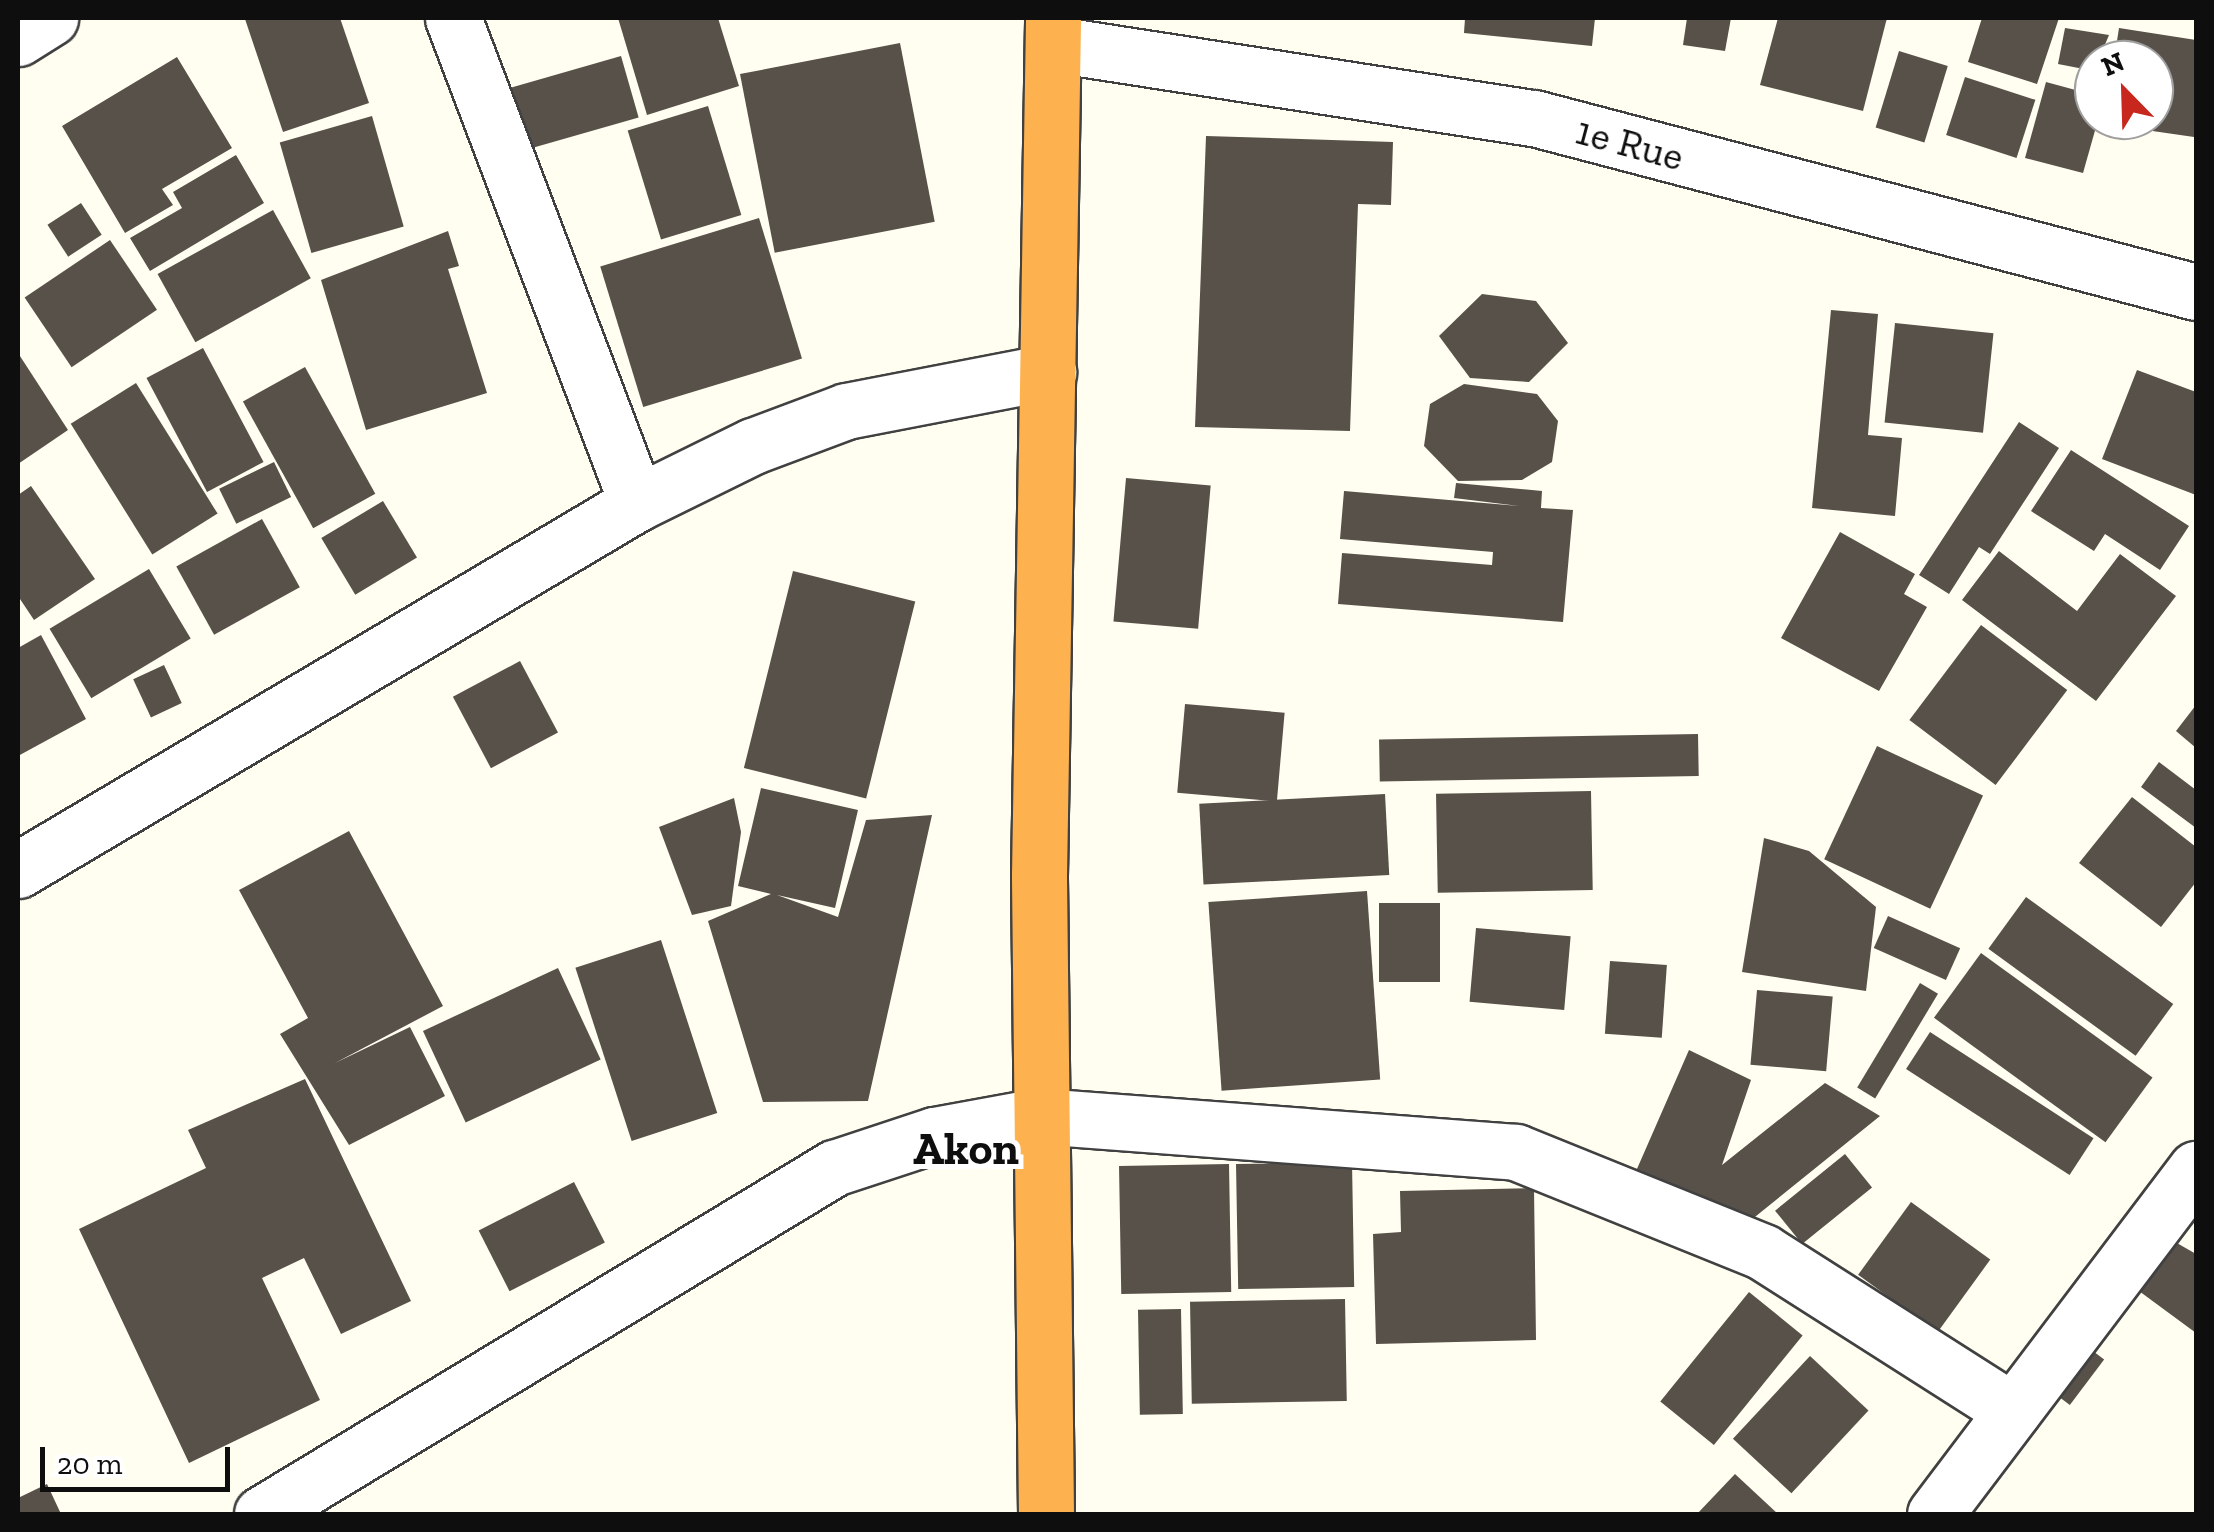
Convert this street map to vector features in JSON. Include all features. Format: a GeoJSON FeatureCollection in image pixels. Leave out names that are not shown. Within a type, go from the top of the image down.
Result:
{"type":"FeatureCollection","features":[{"type":"Feature","properties":{"kind":"highway"},"geometry":{"type":"LineString","coordinates":[[1046,1514],[1039,1116],[1048,372],[1043,231],[1053,30]]}},
{"type":"Feature","properties":{"kind":"street"},"geometry":{"type":"LineString","coordinates":[[18,38],[50,18]]}},
{"type":"Feature","properties":{"kind":"street"},"geometry":{"type":"LineString","coordinates":[[453,18],[636,503]]}},
{"type":"Feature","properties":{"kind":"street","name":"1e Rue"},"geometry":{"type":"LineString","coordinates":[[1053,30],[1534,118],[2196,292]]}},
{"type":"Feature","properties":{"kind":"street"},"geometry":{"type":"LineString","coordinates":[[18,870],[636,503],[846,411],[1048,372]]}},
{"type":"Feature","properties":{"kind":"street"},"geometry":{"type":"LineString","coordinates":[[272,1511],[834,1168],[934,1135],[1039,1116],[1516,1152],[1763,1252],[2013,1411]]}},
{"type":"Feature","properties":{"kind":"street"},"geometry":{"type":"LineString","coordinates":[[1934,1514],[2196,1169]]}},
{"type":"Feature","properties":{"kind":"building"},"geometry":{"type":"Polygon","coordinates":[[[340,18],[369,103],[283,132],[245,19],[340,18]]]}},
{"type":"Feature","properties":{"kind":"building"},"geometry":{"type":"Polygon","coordinates":[[[618,18],[718,18],[739,86],[647,115],[618,18]]]}},
{"type":"Feature","properties":{"kind":"building"},"geometry":{"type":"Polygon","coordinates":[[[1465,18],[1595,18],[1592,46],[1464,33],[1465,18]]]}},
{"type":"Feature","properties":{"kind":"building"},"geometry":{"type":"Polygon","coordinates":[[[1687,18],[1731,18],[1725,51],[1683,45],[1687,18]]]}},
{"type":"Feature","properties":{"kind":"building"},"geometry":{"type":"Polygon","coordinates":[[[1778,18],[1887,18],[1863,111],[1760,85],[1778,18]]]}},
{"type":"Feature","properties":{"kind":"building"},"geometry":{"type":"Polygon","coordinates":[[[1982,18],[2059,18],[2037,84],[1968,62],[1982,18]]]}},
{"type":"Feature","properties":{"kind":"building"},"geometry":{"type":"Polygon","coordinates":[[[2065,28],[2109,35],[2107,40],[2074,40],[2074,67],[2058,64],[2065,28]]]}},
{"type":"Feature","properties":{"kind":"building"},"geometry":{"type":"Polygon","coordinates":[[[2119,28],[2196,40],[2194,137],[2174,134],[2174,40],[2117,40],[2119,28]]]}},
{"type":"Feature","properties":{"kind":"building"},"geometry":{"type":"Polygon","coordinates":[[[900,43],[935,222],[775,253],[740,74],[900,43]]]}},
{"type":"Feature","properties":{"kind":"building"},"geometry":{"type":"Polygon","coordinates":[[[1899,51],[1948,66],[1924,142],[1876,128],[1899,51]]]}},
{"type":"Feature","properties":{"kind":"building"},"geometry":{"type":"Polygon","coordinates":[[[621,56],[639,118],[523,151],[506,89],[621,56]]]}},
{"type":"Feature","properties":{"kind":"building"},"geometry":{"type":"Polygon","coordinates":[[[177,57],[232,148],[162,189],[173,205],[125,233],[62,126],[177,57]]]}},
{"type":"Feature","properties":{"kind":"building"},"geometry":{"type":"Polygon","coordinates":[[[1965,77],[2035,100],[2017,158],[1946,135],[1965,77]]]}},
{"type":"Feature","properties":{"kind":"building"},"geometry":{"type":"Polygon","coordinates":[[[2046,82],[2074,90],[2074,140],[2092,140],[2083,173],[2025,158],[2046,82]]]}},
{"type":"Feature","properties":{"kind":"building"},"geometry":{"type":"Polygon","coordinates":[[[708,106],[741,215],[661,240],[628,131],[708,106]]]}},
{"type":"Feature","properties":{"kind":"building"},"geometry":{"type":"Polygon","coordinates":[[[372,116],[404,227],[311,253],[280,142],[372,116]]]}},
{"type":"Feature","properties":{"kind":"building"},"geometry":{"type":"Polygon","coordinates":[[[1206,136],[1393,142],[1391,205],[1358,204],[1350,431],[1195,427],[1206,136]]]}},
{"type":"Feature","properties":{"kind":"building"},"geometry":{"type":"Polygon","coordinates":[[[236,155],[264,203],[150,271],[130,238],[182,208],[173,192],[236,155]]]}},
{"type":"Feature","properties":{"kind":"building"},"geometry":{"type":"Polygon","coordinates":[[[81,203],[102,235],[68,257],[47,225],[81,203]]]}},
{"type":"Feature","properties":{"kind":"building"},"geometry":{"type":"Polygon","coordinates":[[[273,210],[311,278],[195,342],[158,274],[273,210]]]}},
{"type":"Feature","properties":{"kind":"building"},"geometry":{"type":"Polygon","coordinates":[[[759,218],[802,359],[643,407],[600,267],[759,218]]]}},
{"type":"Feature","properties":{"kind":"building"},"geometry":{"type":"Polygon","coordinates":[[[448,231],[459,266],[448,269],[487,393],[366,430],[321,280],[448,231]]]}},
{"type":"Feature","properties":{"kind":"building"},"geometry":{"type":"Polygon","coordinates":[[[110,240],[157,310],[72,367],[25,298],[110,240]]]}},
{"type":"Feature","properties":{"kind":"building"},"geometry":{"type":"Polygon","coordinates":[[[1482,294],[1536,301],[1568,343],[1529,382],[1470,378],[1439,336],[1482,294]]]}},
{"type":"Feature","properties":{"kind":"building"},"geometry":{"type":"Polygon","coordinates":[[[1831,310],[1878,314],[1868,435],[1902,438],[1895,516],[1812,508],[1831,310]]]}},
{"type":"Feature","properties":{"kind":"building"},"geometry":{"type":"Polygon","coordinates":[[[1895,323],[1993,333],[1983,433],[1885,422],[1895,323]]]}},
{"type":"Feature","properties":{"kind":"building"},"geometry":{"type":"Polygon","coordinates":[[[203,348],[264,462],[207,492],[146,378],[203,348]]]}},
{"type":"Feature","properties":{"kind":"building"},"geometry":{"type":"Polygon","coordinates":[[[18,353],[68,430],[18,464],[18,353]]]}},
{"type":"Feature","properties":{"kind":"building"},"geometry":{"type":"Polygon","coordinates":[[[305,367],[375,494],[313,528],[243,401],[305,367]]]}},
{"type":"Feature","properties":{"kind":"building"},"geometry":{"type":"Polygon","coordinates":[[[2137,370],[2196,392],[2196,495],[2102,459],[2137,370]]]}},
{"type":"Feature","properties":{"kind":"building"},"geometry":{"type":"Polygon","coordinates":[[[136,383],[218,514],[152,554],[71,424],[136,383]]]}},
{"type":"Feature","properties":{"kind":"building"},"geometry":{"type":"Polygon","coordinates":[[[1464,384],[1537,394],[1558,421],[1552,462],[1522,480],[1458,481],[1424,446],[1430,404],[1464,384]]]}},
{"type":"Feature","properties":{"kind":"building"},"geometry":{"type":"Polygon","coordinates":[[[2019,422],[2059,448],[1990,554],[1979,547],[1949,594],[1919,575],[2019,422]]]}},
{"type":"Feature","properties":{"kind":"building"},"geometry":{"type":"Polygon","coordinates":[[[2071,450],[2189,526],[2160,570],[2105,534],[2094,551],[2031,511],[2071,450]]]}},
{"type":"Feature","properties":{"kind":"building"},"geometry":{"type":"Polygon","coordinates":[[[274,462],[291,497],[236,524],[219,489],[274,462]]]}},
{"type":"Feature","properties":{"kind":"building"},"geometry":{"type":"Polygon","coordinates":[[[1126,478],[1211,485],[1198,629],[1113,621],[1126,478]]]}},
{"type":"Feature","properties":{"kind":"building"},"geometry":{"type":"Polygon","coordinates":[[[1456,483],[1542,491],[1541,508],[1573,510],[1563,622],[1338,604],[1342,553],[1492,565],[1493,552],[1340,539],[1344,491],[1519,506],[1454,498],[1456,483]]]}},
{"type":"Feature","properties":{"kind":"building"},"geometry":{"type":"Polygon","coordinates":[[[31,486],[95,579],[34,620],[18,596],[18,495],[31,486]]]}},
{"type":"Feature","properties":{"kind":"building"},"geometry":{"type":"Polygon","coordinates":[[[383,501],[417,558],[355,595],[321,538],[383,501]]]}},
{"type":"Feature","properties":{"kind":"building"},"geometry":{"type":"Polygon","coordinates":[[[262,519],[300,587],[214,635],[176,567],[262,519]]]}},
{"type":"Feature","properties":{"kind":"building"},"geometry":{"type":"Polygon","coordinates":[[[1840,532],[1915,574],[1904,594],[1927,607],[1879,691],[1781,638],[1840,532]]]}},
{"type":"Feature","properties":{"kind":"building"},"geometry":{"type":"Polygon","coordinates":[[[1999,551],[2077,611],[2120,554],[2176,596],[2096,701],[1962,600],[1999,551]]]}},
{"type":"Feature","properties":{"kind":"building"},"geometry":{"type":"Polygon","coordinates":[[[149,569],[191,638],[91,698],[50,629],[149,569]]]}},
{"type":"Feature","properties":{"kind":"building"},"geometry":{"type":"Polygon","coordinates":[[[793,571],[915,601],[866,798],[744,768],[793,571]]]}},
{"type":"Feature","properties":{"kind":"building"},"geometry":{"type":"Polygon","coordinates":[[[1981,625],[2067,690],[1996,785],[1909,720],[1981,625]]]}},
{"type":"Feature","properties":{"kind":"building"},"geometry":{"type":"Polygon","coordinates":[[[41,635],[86,719],[18,756],[18,648],[41,635]]]}},
{"type":"Feature","properties":{"kind":"building"},"geometry":{"type":"Polygon","coordinates":[[[520,661],[558,733],[491,768],[453,697],[520,661]]]}},
{"type":"Feature","properties":{"kind":"building"},"geometry":{"type":"Polygon","coordinates":[[[164,665],[182,703],[151,717],[133,679],[164,665]]]}},
{"type":"Feature","properties":{"kind":"building"},"geometry":{"type":"Polygon","coordinates":[[[1185,704],[1285,713],[1277,801],[1177,793],[1185,704]]]}},
{"type":"Feature","properties":{"kind":"building"},"geometry":{"type":"Polygon","coordinates":[[[2196,705],[2196,748],[2176,731],[2196,705]]]}},
{"type":"Feature","properties":{"kind":"building"},"geometry":{"type":"Polygon","coordinates":[[[1698,734],[1699,776],[1380,782],[1379,740],[1698,734]]]}},
{"type":"Feature","properties":{"kind":"building"},"geometry":{"type":"Polygon","coordinates":[[[1877,746],[1983,795],[1930,909],[1824,859],[1877,746]]]}},
{"type":"Feature","properties":{"kind":"building"},"geometry":{"type":"Polygon","coordinates":[[[2159,762],[2196,790],[2196,828],[2141,787],[2159,762]]]}},
{"type":"Feature","properties":{"kind":"building"},"geometry":{"type":"Polygon","coordinates":[[[761,788],[858,810],[835,908],[777,895],[838,917],[866,820],[932,815],[868,1101],[763,1102],[708,921],[771,894],[738,886],[761,788]]]}},
{"type":"Feature","properties":{"kind":"building"},"geometry":{"type":"Polygon","coordinates":[[[1591,791],[1593,890],[1438,893],[1436,794],[1591,791]]]}},
{"type":"Feature","properties":{"kind":"building"},"geometry":{"type":"Polygon","coordinates":[[[1385,794],[1389,875],[1203,885],[1199,804],[1385,794]]]}},
{"type":"Feature","properties":{"kind":"building"},"geometry":{"type":"Polygon","coordinates":[[[2132,797],[2196,847],[2196,882],[2161,927],[2079,863],[2132,797]]]}},
{"type":"Feature","properties":{"kind":"building"},"geometry":{"type":"Polygon","coordinates":[[[734,798],[741,832],[731,906],[692,915],[659,827],[734,798]]]}},
{"type":"Feature","properties":{"kind":"building"},"geometry":{"type":"Polygon","coordinates":[[[349,831],[443,1006],[335,1063],[410,1027],[445,1096],[349,1145],[280,1034],[308,1018],[239,890],[349,831]]]}},
{"type":"Feature","properties":{"kind":"building"},"geometry":{"type":"Polygon","coordinates":[[[1764,838],[1809,851],[1876,907],[1866,991],[1742,972],[1764,838]]]}},
{"type":"Feature","properties":{"kind":"building"},"geometry":{"type":"Polygon","coordinates":[[[1367,891],[1380,1080],[1222,1091],[1208,902],[1367,891]]]}},
{"type":"Feature","properties":{"kind":"building"},"geometry":{"type":"Polygon","coordinates":[[[2026,897],[2173,1004],[2136,1056],[1988,949],[2026,897]]]}},
{"type":"Feature","properties":{"kind":"building"},"geometry":{"type":"Polygon","coordinates":[[[1379,903],[1440,903],[1440,982],[1379,982],[1379,903]]]}},
{"type":"Feature","properties":{"kind":"building"},"geometry":{"type":"Polygon","coordinates":[[[1888,916],[1960,948],[1946,980],[1874,948],[1888,916]]]}},
{"type":"Feature","properties":{"kind":"building"},"geometry":{"type":"Polygon","coordinates":[[[1476,928],[1571,936],[1564,1010],[1470,1002],[1476,928]]]}},
{"type":"Feature","properties":{"kind":"building"},"geometry":{"type":"Polygon","coordinates":[[[661,940],[717,1113],[632,1141],[575,968],[661,940]]]}},
{"type":"Feature","properties":{"kind":"building"},"geometry":{"type":"Polygon","coordinates":[[[1981,953],[2153,1078],[2105,1142],[1934,1018],[1981,953]]]}},
{"type":"Feature","properties":{"kind":"building"},"geometry":{"type":"Polygon","coordinates":[[[1610,961],[1667,965],[1662,1038],[1605,1034],[1610,961]]]}},
{"type":"Feature","properties":{"kind":"building"},"geometry":{"type":"Polygon","coordinates":[[[558,968],[601,1060],[466,1123],[423,1031],[558,968]]]}},
{"type":"Feature","properties":{"kind":"building"},"geometry":{"type":"Polygon","coordinates":[[[1920,983],[1938,994],[1875,1098],[1857,1088],[1920,983]]]}},
{"type":"Feature","properties":{"kind":"building"},"geometry":{"type":"Polygon","coordinates":[[[1757,990],[1833,997],[1826,1071],[1750,1065],[1757,990]]]}},
{"type":"Feature","properties":{"kind":"building"},"geometry":{"type":"Polygon","coordinates":[[[1930,1032],[2094,1138],[2070,1175],[1906,1069],[1930,1032]]]}},
{"type":"Feature","properties":{"kind":"building"},"geometry":{"type":"Polygon","coordinates":[[[1689,1050],[1751,1080],[1722,1165],[1825,1083],[1880,1116],[1730,1237],[1633,1178],[1689,1050]]]}},
{"type":"Feature","properties":{"kind":"building"},"geometry":{"type":"Polygon","coordinates":[[[305,1079],[411,1301],[341,1334],[304,1258],[262,1278],[320,1400],[189,1463],[79,1229],[206,1168],[188,1130],[305,1079]]]}},
{"type":"Feature","properties":{"kind":"building"},"geometry":{"type":"Polygon","coordinates":[[[1845,1154],[1872,1187],[1802,1244],[1775,1211],[1845,1154]]]}},
{"type":"Feature","properties":{"kind":"building"},"geometry":{"type":"Polygon","coordinates":[[[1352,1162],[1354,1287],[1238,1289],[1236,1164],[1352,1162]]]}},
{"type":"Feature","properties":{"kind":"building"},"geometry":{"type":"Polygon","coordinates":[[[1229,1164],[1231,1292],[1121,1294],[1119,1166],[1229,1164]]]}},
{"type":"Feature","properties":{"kind":"building"},"geometry":{"type":"Polygon","coordinates":[[[574,1182],[605,1243],[510,1291],[479,1231],[574,1182]]]}},
{"type":"Feature","properties":{"kind":"building"},"geometry":{"type":"Polygon","coordinates":[[[1534,1188],[1536,1340],[1376,1344],[1373,1234],[1401,1232],[1400,1191],[1534,1188]]]}},
{"type":"Feature","properties":{"kind":"building"},"geometry":{"type":"Polygon","coordinates":[[[1911,1202],[1990,1260],[1937,1332],[1858,1275],[1911,1202]]]}},
{"type":"Feature","properties":{"kind":"building"},"geometry":{"type":"Polygon","coordinates":[[[2156,1231],[2196,1254],[2196,1333],[2120,1277],[2156,1231]]]}},
{"type":"Feature","properties":{"kind":"building"},"geometry":{"type":"Polygon","coordinates":[[[1749,1292],[1803,1335],[1714,1445],[1660,1402],[1749,1292]]]}},
{"type":"Feature","properties":{"kind":"building"},"geometry":{"type":"Polygon","coordinates":[[[1345,1299],[1347,1401],[1192,1404],[1190,1302],[1345,1299]]]}},
{"type":"Feature","properties":{"kind":"building"},"geometry":{"type":"Polygon","coordinates":[[[1181,1309],[1183,1414],[1140,1415],[1138,1310],[1181,1309]]]}},
{"type":"Feature","properties":{"kind":"building"},"geometry":{"type":"Polygon","coordinates":[[[2073,1336],[2104,1359],[2070,1405],[2039,1382],[2073,1336]]]}},
{"type":"Feature","properties":{"kind":"building"},"geometry":{"type":"Polygon","coordinates":[[[1810,1356],[1869,1411],[1791,1493],[1733,1439],[1810,1356]]]}},
{"type":"Feature","properties":{"kind":"building"},"geometry":{"type":"Polygon","coordinates":[[[1735,1474],[1778,1514],[1697,1514],[1735,1474]]]}},
{"type":"Feature","properties":{"kind":"building"},"geometry":{"type":"Polygon","coordinates":[[[47,1484],[61,1514],[18,1514],[18,1498],[47,1484]]]}},
{"type":"Feature","properties":{"kind":"district","name":"Akon"},"geometry":{"type":"Point","coordinates":[966,1150]}}]}
